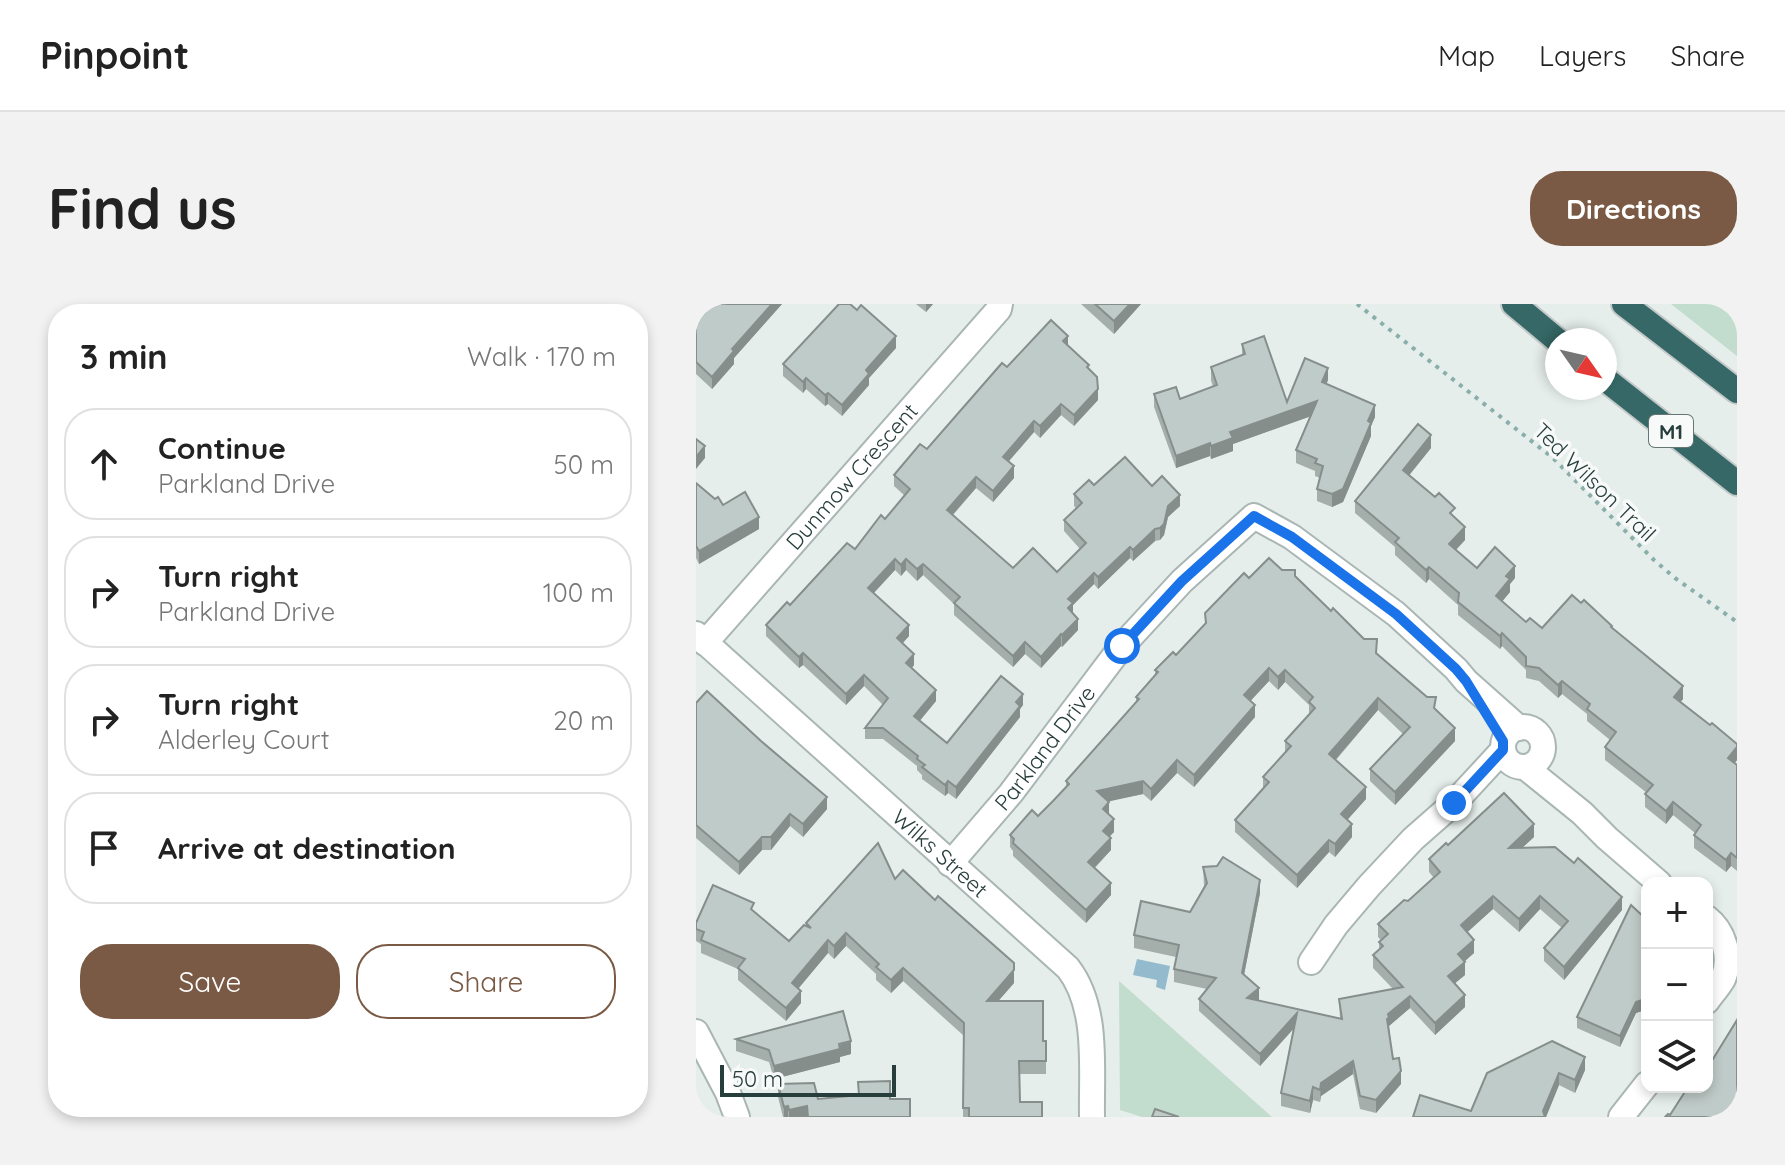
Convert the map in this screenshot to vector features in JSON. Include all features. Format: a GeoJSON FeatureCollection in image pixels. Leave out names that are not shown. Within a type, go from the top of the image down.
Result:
{"type":"FeatureCollection","features":[{"type":"Feature","properties":{"kind":"highway"},"geometry":{"type":"LineString","coordinates":[[1514,304],[1545,330]]}},
{"type":"Feature","properties":{"kind":"highway"},"geometry":{"type":"LineString","coordinates":[[1624,304],[1737,391]]}},
{"type":"Feature","properties":{"kind":"highway","name":"M1"},"geometry":{"type":"LineString","coordinates":[[1617,388],[1737,483]]}},
{"type":"Feature","properties":{"kind":"street","name":"Dunmow Crescent"},"geometry":{"type":"LineString","coordinates":[[701,639],[1000,307]]}},
{"type":"Feature","properties":{"kind":"street","name":"Parkland Drive"},"geometry":{"type":"LineString","coordinates":[[950,864],[1011,793],[1122,646],[1182,581],[1254,516],[1292,537],[1396,614],[1456,669],[1517,751],[1652,877]]}},
{"type":"Feature","properties":{"kind":"street","name":"Wilks Street"},"geometry":{"type":"LineString","coordinates":[[701,639],[1057,958],[1077,980],[1084,995],[1090,1026],[1092,1117]]}},
{"type":"Feature","properties":{"kind":"street"},"geometry":{"type":"LineString","coordinates":[[1311,962],[1336,925],[1413,839],[1517,751]]}},
{"type":"Feature","properties":{"kind":"street"},"geometry":{"type":"LineString","coordinates":[[1713,922],[1732,955],[1713,992]]}},
{"type":"Feature","properties":{"kind":"street"},"geometry":{"type":"LineString","coordinates":[[696,1032],[737,1117]]}},
{"type":"Feature","properties":{"kind":"street"},"geometry":{"type":"LineString","coordinates":[[1621,1117],[1641,1092]]}},
{"type":"Feature","properties":{"kind":"path","name":"Ted Wilson Trail"},"geometry":{"type":"LineString","coordinates":[[1357,304],[1553,458],[1654,560],[1737,622]]}},
{"type":"Feature","properties":{"kind":"green space"},"geometry":{"type":"Polygon","coordinates":[[[1671,304],[1737,304],[1737,356],[1671,304]]]}},
{"type":"Feature","properties":{"kind":"green space"},"geometry":{"type":"Polygon","coordinates":[[[1119,981],[1272,1117],[1142,1117],[1120,1110],[1119,981]]]}},
{"type":"Feature","properties":{"kind":"water"},"geometry":{"type":"Polygon","coordinates":[[[1137,959],[1170,966],[1165,990],[1156,987],[1157,980],[1133,975],[1137,959]]]}},
{"type":"Feature","properties":{"kind":"building"},"geometry":{"type":"Polygon","coordinates":[[[696,304],[772,304],[712,377],[696,362],[696,304]]]}},
{"type":"Feature","properties":{"kind":"building"},"geometry":{"type":"Polygon","coordinates":[[[839,304],[850,304],[857,310],[861,305],[896,336],[866,370],[869,374],[842,405],[806,378],[803,382],[783,364],[839,304]]]}},
{"type":"Feature","properties":{"kind":"building"},"geometry":{"type":"Polygon","coordinates":[[[1095,304],[1130,304],[1114,321],[1095,304]]]}},
{"type":"Feature","properties":{"kind":"building"},"geometry":{"type":"Polygon","coordinates":[[[1051,320],[1068,336],[1063,341],[1089,365],[1087,367],[1097,377],[1098,389],[1074,415],[1061,404],[1040,426],[1034,421],[1003,457],[1014,466],[993,491],[976,477],[947,510],[1013,568],[1033,548],[1057,572],[1086,543],[1064,520],[1082,503],[1074,494],[1089,480],[1094,485],[1125,457],[1152,486],[1162,476],[1180,495],[1168,506],[1160,528],[1133,550],[1130,547],[1098,577],[1094,573],[1068,599],[1073,603],[1068,608],[1078,619],[1041,657],[1025,642],[1013,656],[954,603],[960,597],[923,564],[917,569],[906,559],[901,565],[895,559],[868,588],[909,625],[897,638],[914,654],[906,663],[936,690],[914,716],[947,743],[1001,676],[1023,694],[1016,702],[1020,706],[956,787],[948,781],[945,785],[922,767],[925,765],[917,759],[918,756],[883,728],[865,728],[888,698],[864,675],[846,694],[803,653],[799,657],[766,625],[787,602],[790,605],[847,543],[855,549],[881,515],[885,519],[910,489],[894,475],[920,444],[927,449],[1002,363],[1007,367],[1051,320]]]}},
{"type":"Feature","properties":{"kind":"building"},"geometry":{"type":"Polygon","coordinates":[[[1264,336],[1287,402],[1305,358],[1328,368],[1322,382],[1375,405],[1368,421],[1371,423],[1343,489],[1332,494],[1317,489],[1323,466],[1315,463],[1317,459],[1296,450],[1317,401],[1230,432],[1233,438],[1176,456],[1154,394],[1176,387],[1180,399],[1217,385],[1211,367],[1245,354],[1242,344],[1264,336]]]}},
{"type":"Feature","properties":{"kind":"building"},"geometry":{"type":"Polygon","coordinates":[[[1418,424],[1431,435],[1403,470],[1435,497],[1439,493],[1455,508],[1450,513],[1465,527],[1449,544],[1477,568],[1495,547],[1515,566],[1506,576],[1510,579],[1496,596],[1526,622],[1530,618],[1542,628],[1572,595],[1581,603],[1584,600],[1611,627],[1683,686],[1674,697],[1737,744],[1728,758],[1737,765],[1737,858],[1731,853],[1726,860],[1694,835],[1701,825],[1673,802],[1666,811],[1645,794],[1653,785],[1605,747],[1616,732],[1587,709],[1590,704],[1562,681],[1558,685],[1539,668],[1526,666],[1526,657],[1502,633],[1500,636],[1458,602],[1459,593],[1429,567],[1426,570],[1395,542],[1399,538],[1355,501],[1418,424]]]}},
{"type":"Feature","properties":{"kind":"building"},"geometry":{"type":"Polygon","coordinates":[[[696,439],[705,446],[696,457],[696,439]]]}},
{"type":"Feature","properties":{"kind":"building"},"geometry":{"type":"Polygon","coordinates":[[[696,483],[715,499],[718,497],[723,505],[745,492],[759,517],[699,551],[696,546],[696,483]]]}},
{"type":"Feature","properties":{"kind":"building"},"geometry":{"type":"Polygon","coordinates":[[[1269,558],[1282,570],[1295,570],[1295,576],[1364,639],[1377,639],[1376,653],[1427,697],[1436,697],[1434,708],[1455,728],[1395,792],[1370,769],[1410,727],[1378,698],[1329,754],[1366,787],[1341,814],[1352,824],[1335,844],[1329,840],[1297,875],[1235,820],[1269,782],[1263,777],[1291,746],[1285,741],[1315,708],[1309,702],[1313,697],[1285,670],[1278,677],[1269,668],[1244,695],[1255,705],[1194,775],[1177,760],[1151,789],[1143,781],[1097,791],[1109,802],[1103,809],[1114,819],[1103,831],[1111,838],[1088,862],[1111,883],[1086,910],[1013,843],[1010,835],[1032,810],[1038,816],[1069,784],[1066,781],[1139,699],[1136,697],[1158,672],[1155,670],[1173,652],[1176,655],[1206,623],[1205,613],[1244,573],[1249,578],[1269,558]]]}},
{"type":"Feature","properties":{"kind":"building"},"geometry":{"type":"Polygon","coordinates":[[[707,691],[827,797],[803,824],[790,814],[771,837],[762,837],[739,862],[696,825],[696,703],[707,691]]]}},
{"type":"Feature","properties":{"kind":"building"},"geometry":{"type":"Polygon","coordinates":[[[1504,793],[1534,824],[1509,848],[1555,847],[1574,863],[1578,858],[1622,897],[1564,967],[1544,948],[1568,921],[1540,896],[1519,919],[1493,896],[1461,925],[1474,940],[1458,954],[1465,962],[1448,976],[1465,995],[1435,1023],[1410,996],[1388,1014],[1393,1059],[1399,1058],[1401,1071],[1376,1100],[1360,1096],[1353,1061],[1321,1083],[1320,1090],[1313,1087],[1310,1101],[1281,1093],[1297,1013],[1260,1054],[1199,999],[1216,978],[1174,969],[1179,945],[1134,935],[1141,901],[1190,912],[1207,883],[1203,867],[1217,866],[1223,857],[1260,880],[1242,973],[1259,988],[1247,998],[1342,1019],[1339,999],[1403,987],[1373,955],[1383,946],[1379,942],[1388,934],[1378,924],[1440,872],[1429,859],[1504,793]]]}},
{"type":"Feature","properties":{"kind":"building"},"geometry":{"type":"Polygon","coordinates":[[[878,843],[895,879],[903,870],[935,900],[938,896],[1014,963],[1014,970],[987,1001],[1043,1001],[1046,1061],[1019,1061],[1020,1102],[1042,1102],[1042,1117],[969,1117],[969,1108],[963,1108],[964,1023],[903,968],[891,980],[846,933],[834,946],[828,940],[792,983],[801,991],[786,1008],[738,968],[745,959],[701,940],[704,932],[696,929],[696,923],[713,885],[754,903],[751,909],[789,941],[804,925],[811,928],[806,923],[878,843]]]}},
{"type":"Feature","properties":{"kind":"building"},"geometry":{"type":"Polygon","coordinates":[[[1631,905],[1641,914],[1641,1000],[1636,1002],[1620,1036],[1577,1017],[1631,905]]]}},
{"type":"Feature","properties":{"kind":"building"},"geometry":{"type":"Polygon","coordinates":[[[843,1011],[851,1041],[839,1044],[840,1049],[774,1066],[769,1050],[736,1039],[843,1011]]]}},
{"type":"Feature","properties":{"kind":"building"},"geometry":{"type":"Polygon","coordinates":[[[1737,1020],[1737,1117],[1665,1117],[1670,1115],[1684,1093],[1713,1093],[1713,1059],[1737,1020]]]}},
{"type":"Feature","properties":{"kind":"building"},"geometry":{"type":"Polygon","coordinates":[[[1552,1041],[1585,1057],[1575,1080],[1559,1073],[1543,1111],[1545,1117],[1413,1117],[1420,1095],[1471,1111],[1487,1073],[1552,1041]]]}},
{"type":"Feature","properties":{"kind":"building"},"geometry":{"type":"Polygon","coordinates":[[[890,1081],[890,1099],[910,1099],[910,1117],[808,1117],[807,1106],[789,1110],[788,1106],[784,1107],[778,1084],[814,1083],[818,1099],[859,1095],[858,1082],[890,1081]]]}},
{"type":"Feature","properties":{"kind":"building"},"geometry":{"type":"Polygon","coordinates":[[[1155,1109],[1179,1117],[1152,1117],[1155,1109]]]}},
{"type":"Feature","properties":{"kind":"route"},"geometry":{"type":"LineString","coordinates":[[1122,646],[1182,581],[1254,516],[1292,537],[1396,614],[1466,681],[1503,741],[1503,750],[1454,803]]}}]}
